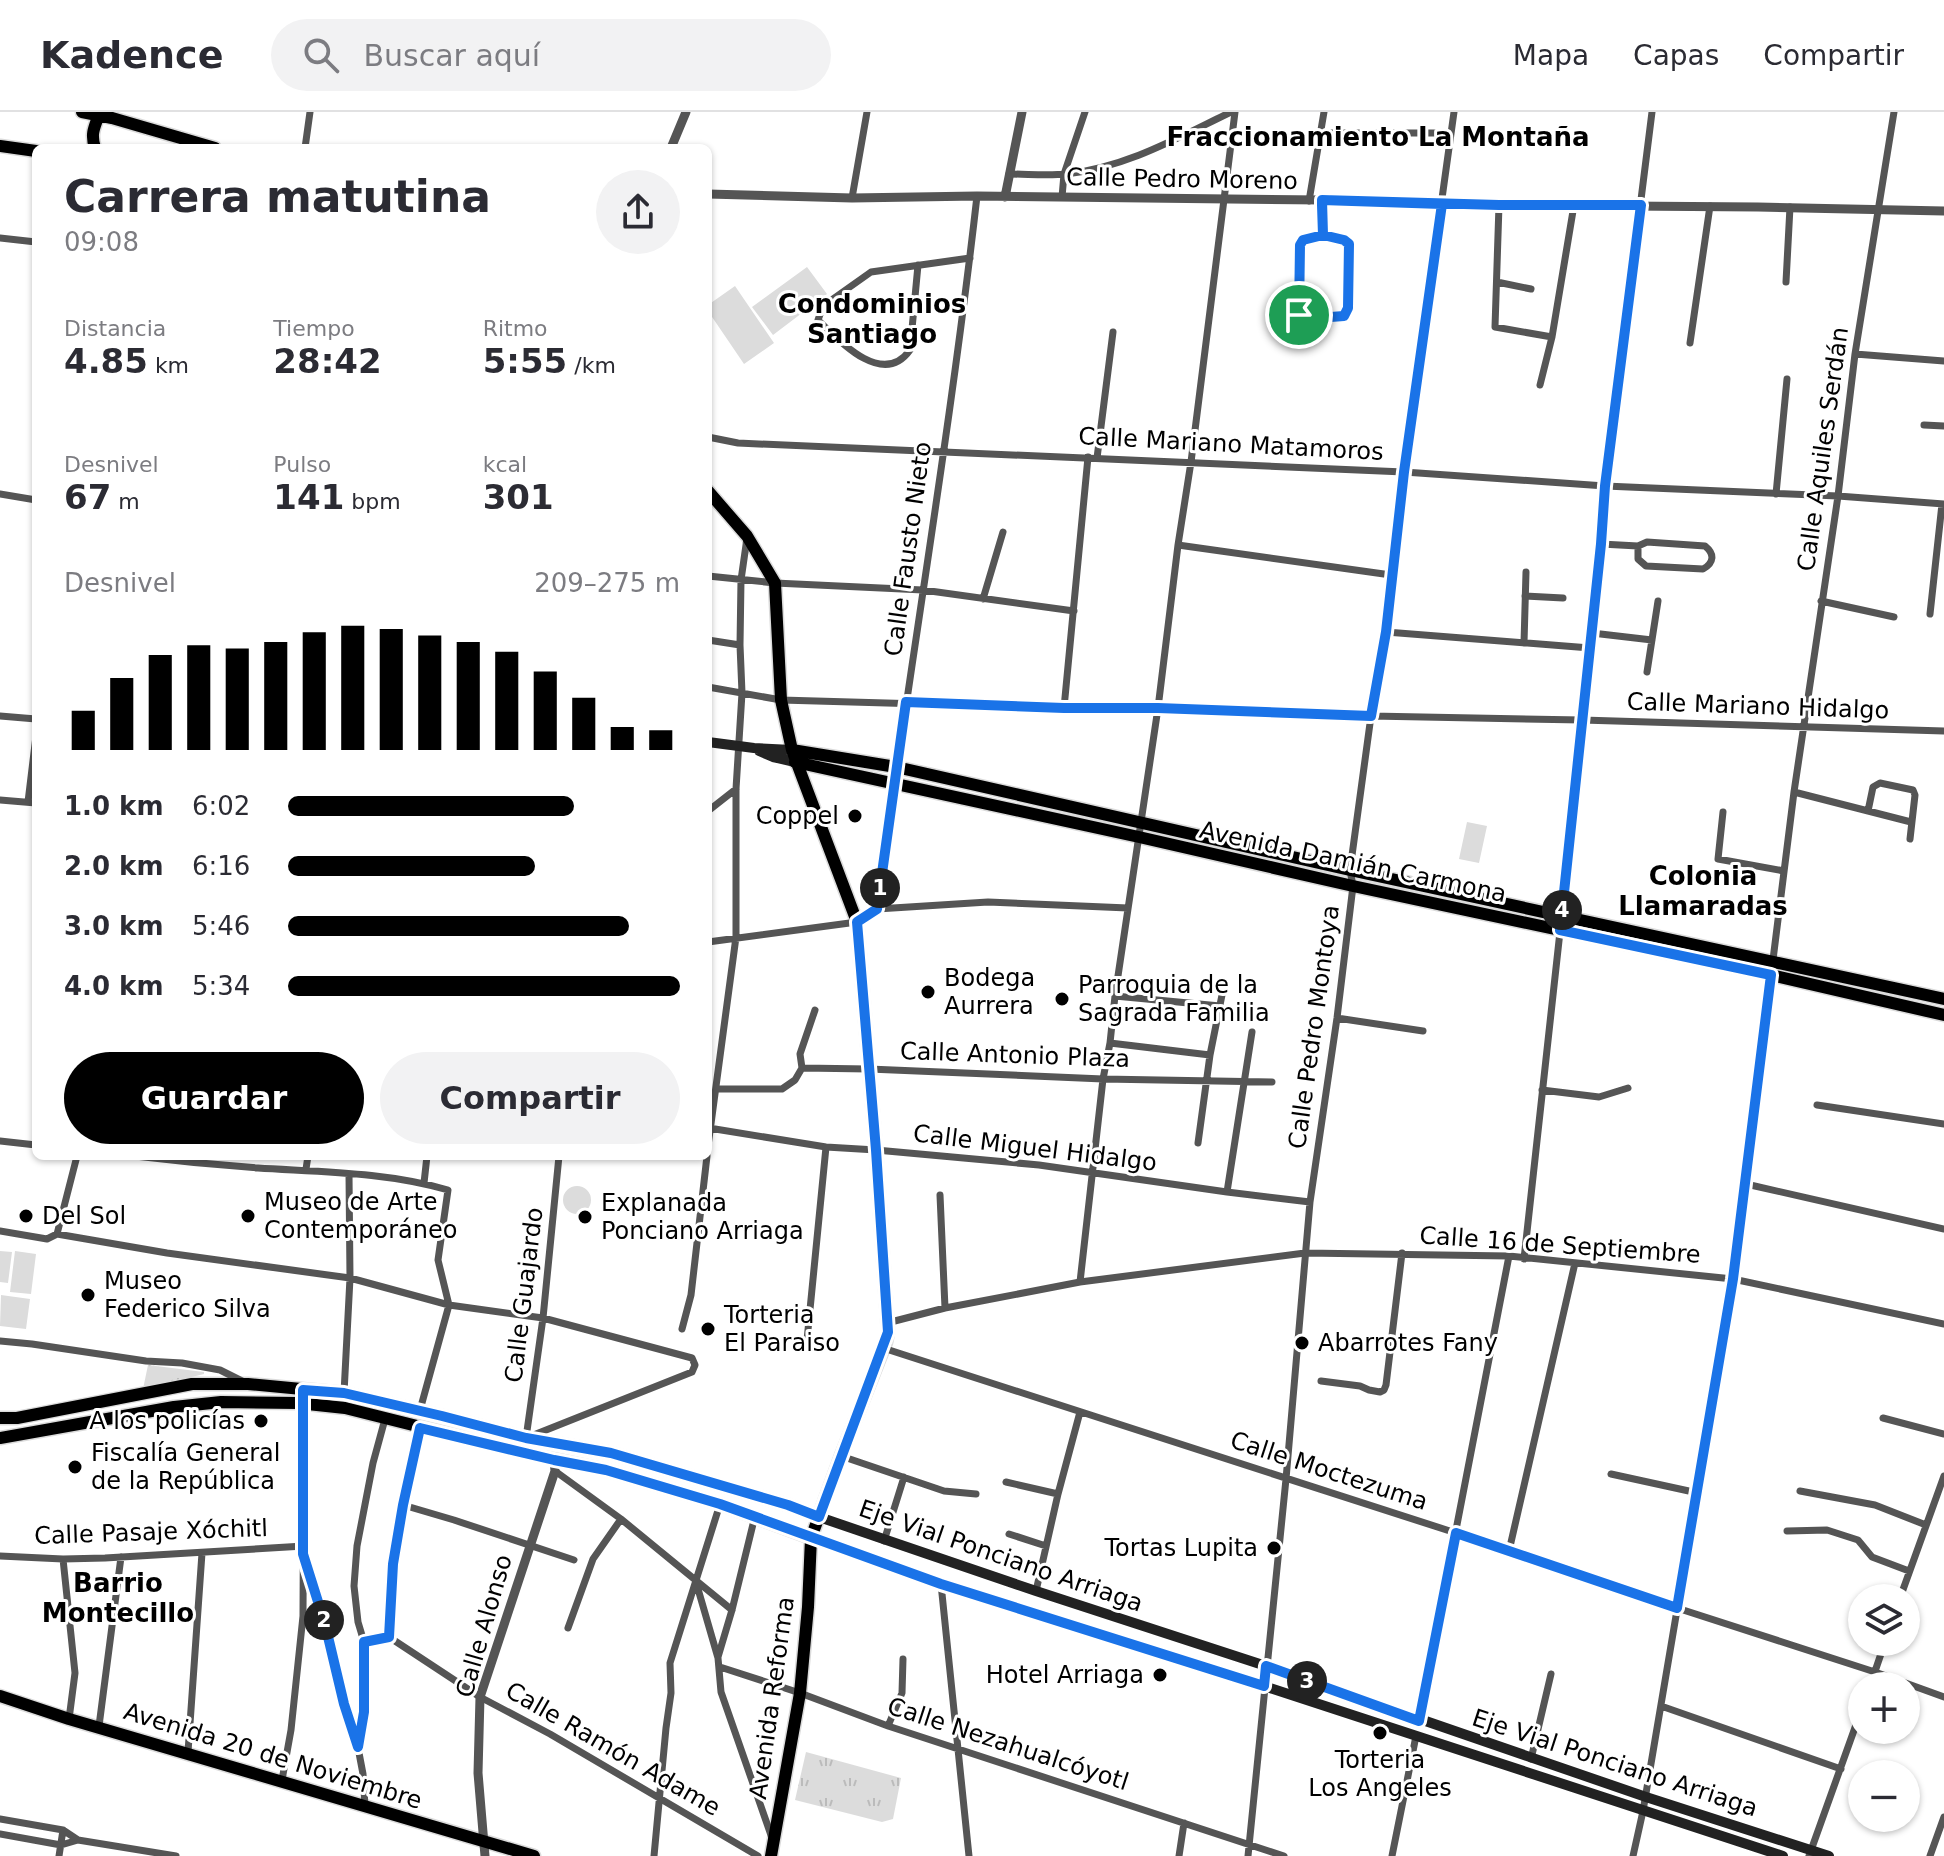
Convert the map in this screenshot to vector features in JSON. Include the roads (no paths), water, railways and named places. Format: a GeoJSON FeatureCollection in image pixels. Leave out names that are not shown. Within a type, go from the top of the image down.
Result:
{"type":"FeatureCollection","features":[{"type":"Feature","properties":{"kind":"main road"},"geometry":{"type":"LineString","coordinates":[[82,112],[106,115],[198,144]]}},
{"type":"Feature","properties":{"kind":"main road"},"geometry":{"type":"LineString","coordinates":[[94,144],[92,131],[106,115]]}},
{"type":"Feature","properties":{"kind":"main road"},"geometry":{"type":"LineString","coordinates":[[178,137],[184,144]]}},
{"type":"Feature","properties":{"kind":"main road"},"geometry":{"type":"LineString","coordinates":[[0,138],[7,147],[32,150]]}},
{"type":"Feature","properties":{"kind":"main road","name":"Avenida Reforma"},"geometry":{"type":"LineString","coordinates":[[712,496],[747,536],[775,583],[781,700],[793,756],[857,922],[888,1332],[811,1538],[800,1693],[771,1856]]}},
{"type":"Feature","properties":{"kind":"main road","name":"Avenida Damián Carmona"},"geometry":{"type":"LineString","coordinates":[[712,742],[754,748],[773,757],[793,756],[896,767],[1353,886],[1774,961],[1944,999]]}},
{"type":"Feature","properties":{"kind":"main road","name":"Avenida Damián Carmona"},"geometry":{"type":"LineString","coordinates":[[793,756],[969,801],[1350,870],[1944,1015]]}},
{"type":"Feature","properties":{"kind":"main road"},"geometry":{"type":"LineString","coordinates":[[969,801],[973,785]]}},
{"type":"Feature","properties":{"kind":"main road","name":"Eje Vial Ponciano Arriaga"},"geometry":{"type":"LineString","coordinates":[[0,1418],[17,1418],[192,1384],[248,1384],[344,1393],[526,1438],[611,1453],[788,1505],[884,1541],[1266,1666],[1810,1853],[1829,1856]]}},
{"type":"Feature","properties":{"kind":"main road","name":"Eje Vial Ponciano Arriaga"},"geometry":{"type":"LineString","coordinates":[[0,1438],[174,1407],[221,1402],[345,1408],[555,1466],[606,1470],[720,1504],[941,1584],[1783,1856]]}},
{"type":"Feature","properties":{"kind":"main road","name":"Avenida 20 de Noviembre"},"geometry":{"type":"LineString","coordinates":[[0,1696],[534,1856]]}},
{"type":"Feature","properties":{"kind":"main road"},"geometry":{"type":"LineString","coordinates":[[773,1842],[781,1856]]}},
{"type":"Feature","properties":{"kind":"street"},"geometry":{"type":"LineString","coordinates":[[306,144],[310,112]]}},
{"type":"Feature","properties":{"kind":"street"},"geometry":{"type":"LineString","coordinates":[[673,144],[686,112]]}},
{"type":"Feature","properties":{"kind":"street"},"geometry":{"type":"LineString","coordinates":[[852,198],[867,112]]}},
{"type":"Feature","properties":{"kind":"street"},"geometry":{"type":"LineString","coordinates":[[1005,197],[1022,112]]}},
{"type":"Feature","properties":{"kind":"street"},"geometry":{"type":"LineString","coordinates":[[1062,197],[1064,174],[1085,112]]}},
{"type":"Feature","properties":{"kind":"street"},"geometry":{"type":"LineString","coordinates":[[1009,174],[1064,174],[1118,164],[1233,112]]}},
{"type":"Feature","properties":{"kind":"street"},"geometry":{"type":"LineString","coordinates":[[1080,1282],[1103,1079],[1191,462],[1233,112]]}},
{"type":"Feature","properties":{"kind":"street"},"geometry":{"type":"LineString","coordinates":[[1309,201],[1324,112]]}},
{"type":"Feature","properties":{"kind":"street","name":"Calle Pedro Montoya"},"geometry":{"type":"LineString","coordinates":[[1248,1856],[1310,1202],[1353,886],[1350,870],[1386,632],[1404,472],[1454,112]]}},
{"type":"Feature","properties":{"kind":"street"},"geometry":{"type":"LineString","coordinates":[[1524,1259],[1605,486],[1652,112]]}},
{"type":"Feature","properties":{"kind":"street","name":"Calle Aquiles Serdán"},"geometry":{"type":"LineString","coordinates":[[1633,1856],[1646,1797],[1733,1279],[1794,792],[1838,496],[1855,354],[1894,112]]}},
{"type":"Feature","properties":{"kind":"street"},"geometry":{"type":"LineString","coordinates":[[1320,133],[1451,133]]}},
{"type":"Feature","properties":{"kind":"street","name":"Calle Pedro Moreno"},"geometry":{"type":"LineString","coordinates":[[712,194],[852,198],[977,196],[1322,200],[1944,211]]}},
{"type":"Feature","properties":{"kind":"street","name":"Calle Fausto Nieto"},"geometry":{"type":"LineString","coordinates":[[877,909],[977,196]]}},
{"type":"Feature","properties":{"kind":"street"},"geometry":{"type":"LineString","coordinates":[[1322,200],[1323,235]]}},
{"type":"Feature","properties":{"kind":"street"},"geometry":{"type":"LineString","coordinates":[[1499,205],[1495,327],[1552,337]]}},
{"type":"Feature","properties":{"kind":"street"},"geometry":{"type":"LineString","coordinates":[[1540,385],[1552,337],[1574,205]]}},
{"type":"Feature","properties":{"kind":"street"},"geometry":{"type":"LineString","coordinates":[[1690,343],[1710,206]]}},
{"type":"Feature","properties":{"kind":"street"},"geometry":{"type":"LineString","coordinates":[[1786,282],[1790,207]]}},
{"type":"Feature","properties":{"kind":"street"},"geometry":{"type":"LineString","coordinates":[[1323,235],[1349,244],[1348,308],[1344,316],[1304,319],[1299,315],[1300,245],[1303,240],[1323,235]]}},
{"type":"Feature","properties":{"kind":"street"},"geometry":{"type":"LineString","coordinates":[[0,238],[32,242]]}},
{"type":"Feature","properties":{"kind":"street"},"geometry":{"type":"LineString","coordinates":[[918,265],[910,350],[904,359],[877,365],[843,345],[818,320],[823,306],[871,272],[918,265],[970,258]]}},
{"type":"Feature","properties":{"kind":"street"},"geometry":{"type":"LineString","coordinates":[[1497,282],[1531,289]]}},
{"type":"Feature","properties":{"kind":"street"},"geometry":{"type":"LineString","coordinates":[[1064,708],[1092,458],[1113,332]]}},
{"type":"Feature","properties":{"kind":"street"},"geometry":{"type":"LineString","coordinates":[[1855,354],[1944,361]]}},
{"type":"Feature","properties":{"kind":"street"},"geometry":{"type":"LineString","coordinates":[[1776,494],[1787,379]]}},
{"type":"Feature","properties":{"kind":"street"},"geometry":{"type":"LineString","coordinates":[[1924,425],[1944,426]]}},
{"type":"Feature","properties":{"kind":"street","name":"Calle Mariano Matamoros"},"geometry":{"type":"LineString","coordinates":[[712,438],[738,443],[1404,472],[1943,504]]}},
{"type":"Feature","properties":{"kind":"street"},"geometry":{"type":"LineString","coordinates":[[0,494],[32,499]]}},
{"type":"Feature","properties":{"kind":"street"},"geometry":{"type":"LineString","coordinates":[[1930,614],[1943,504]]}},
{"type":"Feature","properties":{"kind":"street"},"geometry":{"type":"LineString","coordinates":[[983,599],[1003,532]]}},
{"type":"Feature","properties":{"kind":"street"},"geometry":{"type":"LineString","coordinates":[[712,1113],[736,937],[736,789],[742,693],[741,580],[747,536]]}},
{"type":"Feature","properties":{"kind":"street"},"geometry":{"type":"LineString","coordinates":[[1601,544],[1638,546],[1647,542],[1705,546],[1711,551],[1713,559],[1703,569],[1646,566],[1638,559],[1638,546]]}},
{"type":"Feature","properties":{"kind":"street"},"geometry":{"type":"LineString","coordinates":[[1178,545],[1391,575]]}},
{"type":"Feature","properties":{"kind":"street"},"geometry":{"type":"LineString","coordinates":[[1524,643],[1526,572]]}},
{"type":"Feature","properties":{"kind":"street"},"geometry":{"type":"LineString","coordinates":[[712,576],[775,583],[923,590],[1074,611]]}},
{"type":"Feature","properties":{"kind":"street"},"geometry":{"type":"LineString","coordinates":[[1525,596],[1563,598]]}},
{"type":"Feature","properties":{"kind":"street"},"geometry":{"type":"LineString","coordinates":[[1647,672],[1658,601]]}},
{"type":"Feature","properties":{"kind":"street"},"geometry":{"type":"LineString","coordinates":[[1821,601],[1894,617]]}},
{"type":"Feature","properties":{"kind":"street"},"geometry":{"type":"LineString","coordinates":[[1386,632],[1590,648]]}},
{"type":"Feature","properties":{"kind":"street"},"geometry":{"type":"LineString","coordinates":[[1592,633],[1652,640]]}},
{"type":"Feature","properties":{"kind":"street"},"geometry":{"type":"LineString","coordinates":[[712,641],[740,645]]}},
{"type":"Feature","properties":{"kind":"street","name":"Calle Mariano Hidalgo"},"geometry":{"type":"LineString","coordinates":[[712,688],[781,700],[1944,731]]}},
{"type":"Feature","properties":{"kind":"street"},"geometry":{"type":"LineString","coordinates":[[0,716],[32,719]]}},
{"type":"Feature","properties":{"kind":"street"},"geometry":{"type":"LineString","coordinates":[[1868,811],[1873,787],[1880,783],[1913,790],[1910,839]]}},
{"type":"Feature","properties":{"kind":"street"},"geometry":{"type":"LineString","coordinates":[[712,808],[736,789]]}},
{"type":"Feature","properties":{"kind":"street"},"geometry":{"type":"LineString","coordinates":[[1794,792],[1911,822]]}},
{"type":"Feature","properties":{"kind":"street"},"geometry":{"type":"LineString","coordinates":[[0,800],[32,803]]}},
{"type":"Feature","properties":{"kind":"street"},"geometry":{"type":"LineString","coordinates":[[1723,812],[1718,859],[1784,871]]}},
{"type":"Feature","properties":{"kind":"street"},"geometry":{"type":"LineString","coordinates":[[712,941],[857,922],[877,909],[988,902],[1128,908]]}},
{"type":"Feature","properties":{"kind":"street"},"geometry":{"type":"LineString","coordinates":[[1198,1143],[1210,1055],[1224,985]]}},
{"type":"Feature","properties":{"kind":"street"},"geometry":{"type":"LineString","coordinates":[[1115,996],[1220,1006]]}},
{"type":"Feature","properties":{"kind":"street"},"geometry":{"type":"LineString","coordinates":[[717,1089],[782,1089],[795,1080],[802,1068],[800,1054],[815,1010]]}},
{"type":"Feature","properties":{"kind":"street"},"geometry":{"type":"LineString","coordinates":[[1337,1018],[1423,1031]]}},
{"type":"Feature","properties":{"kind":"street"},"geometry":{"type":"LineString","coordinates":[[1227,1192],[1252,1032]]}},
{"type":"Feature","properties":{"kind":"street"},"geometry":{"type":"LineString","coordinates":[[1110,1043],[1210,1055]]}},
{"type":"Feature","properties":{"kind":"street","name":"Calle Antonio Plaza"},"geometry":{"type":"LineString","coordinates":[[802,1068],[1272,1082]]}},
{"type":"Feature","properties":{"kind":"street"},"geometry":{"type":"LineString","coordinates":[[1542,1090],[1599,1097],[1628,1088]]}},
{"type":"Feature","properties":{"kind":"street"},"geometry":{"type":"LineString","coordinates":[[1817,1105],[1944,1124]]}},
{"type":"Feature","properties":{"kind":"street","name":"Calle Miguel Hidalgo"},"geometry":{"type":"LineString","coordinates":[[712,1128],[826,1147],[1039,1165],[1310,1202]]}},
{"type":"Feature","properties":{"kind":"street"},"geometry":{"type":"LineString","coordinates":[[0,1141],[32,1145]]}},
{"type":"Feature","properties":{"kind":"street"},"geometry":{"type":"LineString","coordinates":[[807,1340],[826,1147]]}},
{"type":"Feature","properties":{"kind":"street"},"geometry":{"type":"LineString","coordinates":[[57,1234],[76,1160]]}},
{"type":"Feature","properties":{"kind":"street"},"geometry":{"type":"LineString","coordinates":[[175,1160],[306,1169],[424,1183],[448,1190],[438,1260],[449,1305],[420,1410]]}},
{"type":"Feature","properties":{"kind":"street"},"geometry":{"type":"LineString","coordinates":[[306,1169],[307,1160]]}},
{"type":"Feature","properties":{"kind":"street"},"geometry":{"type":"LineString","coordinates":[[424,1183],[427,1160]]}},
{"type":"Feature","properties":{"kind":"street","name":"Calle Guajardo"},"geometry":{"type":"LineString","coordinates":[[526,1438],[543,1318],[559,1160]]}},
{"type":"Feature","properties":{"kind":"street"},"geometry":{"type":"LineString","coordinates":[[682,1329],[691,1295],[707,1160]]}},
{"type":"Feature","properties":{"kind":"street"},"geometry":{"type":"LineString","coordinates":[[344,1393],[350,1278],[349,1174]]}},
{"type":"Feature","properties":{"kind":"street"},"geometry":{"type":"LineString","coordinates":[[1746,1184],[1944,1229]]}},
{"type":"Feature","properties":{"kind":"street"},"geometry":{"type":"LineString","coordinates":[[940,1195],[945,1308]]}},
{"type":"Feature","properties":{"kind":"street"},"geometry":{"type":"LineString","coordinates":[[0,1231],[47,1239],[57,1234],[167,1253],[350,1278],[449,1305],[543,1318],[692,1358],[695,1365],[692,1372],[526,1438]]}},
{"type":"Feature","properties":{"kind":"street","name":"Calle 16 de Septiembre"},"geometry":{"type":"LineString","coordinates":[[887,1323],[945,1308],[1080,1282],[1305,1253],[1402,1253],[1509,1256],[1733,1279],[1944,1324]]}},
{"type":"Feature","properties":{"kind":"street"},"geometry":{"type":"LineString","coordinates":[[1321,1381],[1380,1392],[1384,1390],[1402,1253]]}},
{"type":"Feature","properties":{"kind":"street"},"geometry":{"type":"LineString","coordinates":[[1419,1721],[1509,1256]]}},
{"type":"Feature","properties":{"kind":"street"},"geometry":{"type":"LineString","coordinates":[[1509,1551],[1575,1263]]}},
{"type":"Feature","properties":{"kind":"street"},"geometry":{"type":"LineString","coordinates":[[0,1341],[182,1363],[220,1370],[248,1384]]}},
{"type":"Feature","properties":{"kind":"street","name":"Calle Moctezuma"},"geometry":{"type":"LineString","coordinates":[[883,1348],[1875,1672]]}},
{"type":"Feature","properties":{"kind":"street"},"geometry":{"type":"LineString","coordinates":[[282,1780],[291,1730],[303,1616],[303,1390]]}},
{"type":"Feature","properties":{"kind":"street"},"geometry":{"type":"LineString","coordinates":[[1036,1591],[1080,1412]]}},
{"type":"Feature","properties":{"kind":"street"},"geometry":{"type":"LineString","coordinates":[[1883,1418],[1944,1434]]}},
{"type":"Feature","properties":{"kind":"street"},"geometry":{"type":"LineString","coordinates":[[358,1747],[364,1712],[364,1642],[354,1586],[357,1546],[385,1419]]}},
{"type":"Feature","properties":{"kind":"street"},"geometry":{"type":"LineString","coordinates":[[364,1642],[389,1637],[393,1564],[420,1428]]}},
{"type":"Feature","properties":{"kind":"street"},"geometry":{"type":"LineString","coordinates":[[841,1456],[944,1491],[976,1494]]}},
{"type":"Feature","properties":{"kind":"street"},"geometry":{"type":"LineString","coordinates":[[555,1466],[732,1610]]}},
{"type":"Feature","properties":{"kind":"street","name":"Calle Alonso"},"geometry":{"type":"LineString","coordinates":[[485,1856],[478,1773],[480,1697],[555,1466]]}},
{"type":"Feature","properties":{"kind":"street"},"geometry":{"type":"LineString","coordinates":[[1611,1474],[1698,1493]]}},
{"type":"Feature","properties":{"kind":"street"},"geometry":{"type":"LineString","coordinates":[[1905,1584],[1944,1476]]}},
{"type":"Feature","properties":{"kind":"street"},"geometry":{"type":"LineString","coordinates":[[884,1541],[904,1477]]}},
{"type":"Feature","properties":{"kind":"street"},"geometry":{"type":"LineString","coordinates":[[1006,1482],[1058,1494]]}},
{"type":"Feature","properties":{"kind":"street"},"geometry":{"type":"LineString","coordinates":[[1800,1491],[1875,1505],[1926,1525]]}},
{"type":"Feature","properties":{"kind":"street"},"geometry":{"type":"LineString","coordinates":[[654,1856],[671,1693],[670,1663],[720,1504]]}},
{"type":"Feature","properties":{"kind":"street"},"geometry":{"type":"LineString","coordinates":[[403,1505],[574,1560]]}},
{"type":"Feature","properties":{"kind":"street"},"geometry":{"type":"LineString","coordinates":[[718,1658],[755,1516]]}},
{"type":"Feature","properties":{"kind":"street"},"geometry":{"type":"LineString","coordinates":[[568,1628],[593,1559],[621,1519]]}},
{"type":"Feature","properties":{"kind":"street"},"geometry":{"type":"LineString","coordinates":[[1787,1531],[1827,1530],[1858,1540],[1872,1557],[1909,1571]]}},
{"type":"Feature","properties":{"kind":"street"},"geometry":{"type":"LineString","coordinates":[[1009,1534],[1046,1546]]}},
{"type":"Feature","properties":{"kind":"street"},"geometry":{"type":"LineString","coordinates":[[304,1550],[358,1747],[365,1806]]}},
{"type":"Feature","properties":{"kind":"street","name":"Calle Pasaje Xóchitl"},"geometry":{"type":"LineString","coordinates":[[0,1556],[63,1559],[304,1550]]}},
{"type":"Feature","properties":{"kind":"street"},"geometry":{"type":"LineString","coordinates":[[188,1752],[202,1553]]}},
{"type":"Feature","properties":{"kind":"street"},"geometry":{"type":"LineString","coordinates":[[99,1726],[121,1557]]}},
{"type":"Feature","properties":{"kind":"street"},"geometry":{"type":"LineString","coordinates":[[63,1559],[75,1673],[69,1719]]}},
{"type":"Feature","properties":{"kind":"street"},"geometry":{"type":"LineString","coordinates":[[696,1580],[718,1658],[721,1692],[773,1842]]}},
{"type":"Feature","properties":{"kind":"street"},"geometry":{"type":"LineString","coordinates":[[941,1584],[969,1856]]}},
{"type":"Feature","properties":{"kind":"street","name":"Calle Ramón Adame"},"geometry":{"type":"LineString","coordinates":[[389,1637],[480,1697],[550,1734],[758,1856]]}},
{"type":"Feature","properties":{"kind":"street"},"geometry":{"type":"LineString","coordinates":[[1875,1672],[1880,1656]]}},
{"type":"Feature","properties":{"kind":"street"},"geometry":{"type":"LineString","coordinates":[[888,1726],[902,1693],[903,1659]]}},
{"type":"Feature","properties":{"kind":"street","name":"Calle Nezahualcóyotl"},"geometry":{"type":"LineString","coordinates":[[720,1667],[888,1726],[1284,1856]]}},
{"type":"Feature","properties":{"kind":"street"},"geometry":{"type":"LineString","coordinates":[[1531,1759],[1551,1674]]}},
{"type":"Feature","properties":{"kind":"street","name":"Calle Moctezuma"},"geometry":{"type":"LineString","coordinates":[[1920,1688],[1944,1697]]}},
{"type":"Feature","properties":{"kind":"street"},"geometry":{"type":"LineString","coordinates":[[1661,1706],[1841,1769]]}},
{"type":"Feature","properties":{"kind":"street"},"geometry":{"type":"LineString","coordinates":[[1392,1856],[1416,1736]]}},
{"type":"Feature","properties":{"kind":"street"},"geometry":{"type":"LineString","coordinates":[[1810,1853],[1850,1744]]}},
{"type":"Feature","properties":{"kind":"street"},"geometry":{"type":"LineString","coordinates":[[1930,1856],[1944,1817]]}},
{"type":"Feature","properties":{"kind":"street"},"geometry":{"type":"LineString","coordinates":[[0,1819],[63,1830],[78,1840],[176,1856]]}},
{"type":"Feature","properties":{"kind":"street"},"geometry":{"type":"LineString","coordinates":[[1179,1856],[1184,1823]]}},
{"type":"Feature","properties":{"kind":"street"},"geometry":{"type":"LineString","coordinates":[[59,1856],[63,1830]]}},
{"type":"Feature","properties":{"kind":"street"},"geometry":{"type":"LineString","coordinates":[[0,1834],[61,1845],[78,1840]]}},
{"type":"Feature","properties":{"kind":"place","name":"Coppel"},"geometry":{"type":"Point","coordinates":[855,816]}},
{"type":"Feature","properties":{"kind":"place","name":"Bodega Aurrera"},"geometry":{"type":"Point","coordinates":[928,992]}},
{"type":"Feature","properties":{"kind":"place","name":"Parroquia de la Sagrada Familia"},"geometry":{"type":"Point","coordinates":[1062,999]}},
{"type":"Feature","properties":{"kind":"place","name":"Del Sol"},"geometry":{"type":"Point","coordinates":[26,1216]}},
{"type":"Feature","properties":{"kind":"place","name":"Museo de Arte Contemporáneo"},"geometry":{"type":"Point","coordinates":[248,1216]}},
{"type":"Feature","properties":{"kind":"place","name":"Explanada Ponciano Arriaga"},"geometry":{"type":"Point","coordinates":[585,1217]}},
{"type":"Feature","properties":{"kind":"place","name":"Museo Federico Silva"},"geometry":{"type":"Point","coordinates":[88,1295]}},
{"type":"Feature","properties":{"kind":"place","name":"Torteria El Paraiso"},"geometry":{"type":"Point","coordinates":[708,1329]}},
{"type":"Feature","properties":{"kind":"place","name":"Abarrotes Fany"},"geometry":{"type":"Point","coordinates":[1302,1343]}},
{"type":"Feature","properties":{"kind":"place","name":"A los policías"},"geometry":{"type":"Point","coordinates":[261,1421]}},
{"type":"Feature","properties":{"kind":"place","name":"Fiscalía General de la República"},"geometry":{"type":"Point","coordinates":[75,1467]}},
{"type":"Feature","properties":{"kind":"place","name":"Tortas Lupita"},"geometry":{"type":"Point","coordinates":[1274,1548]}},
{"type":"Feature","properties":{"kind":"place","name":"Hotel Arriaga"},"geometry":{"type":"Point","coordinates":[1160,1675]}},
{"type":"Feature","properties":{"kind":"place","name":"Torteria Los Angeles"},"geometry":{"type":"Point","coordinates":[1380,1733]}},
{"type":"Feature","properties":{"kind":"district","name":"Fraccionamiento La Montaña"},"geometry":{"type":"Point","coordinates":[1378,137]}},
{"type":"Feature","properties":{"kind":"district","name":"Condominios Santiago"},"geometry":{"type":"Point","coordinates":[872,319]}},
{"type":"Feature","properties":{"kind":"district","name":"Colonia Llamaradas"},"geometry":{"type":"Point","coordinates":[1703,891]}},
{"type":"Feature","properties":{"kind":"district","name":"Barrio Montecillo"},"geometry":{"type":"Point","coordinates":[118,1598]}}]}
